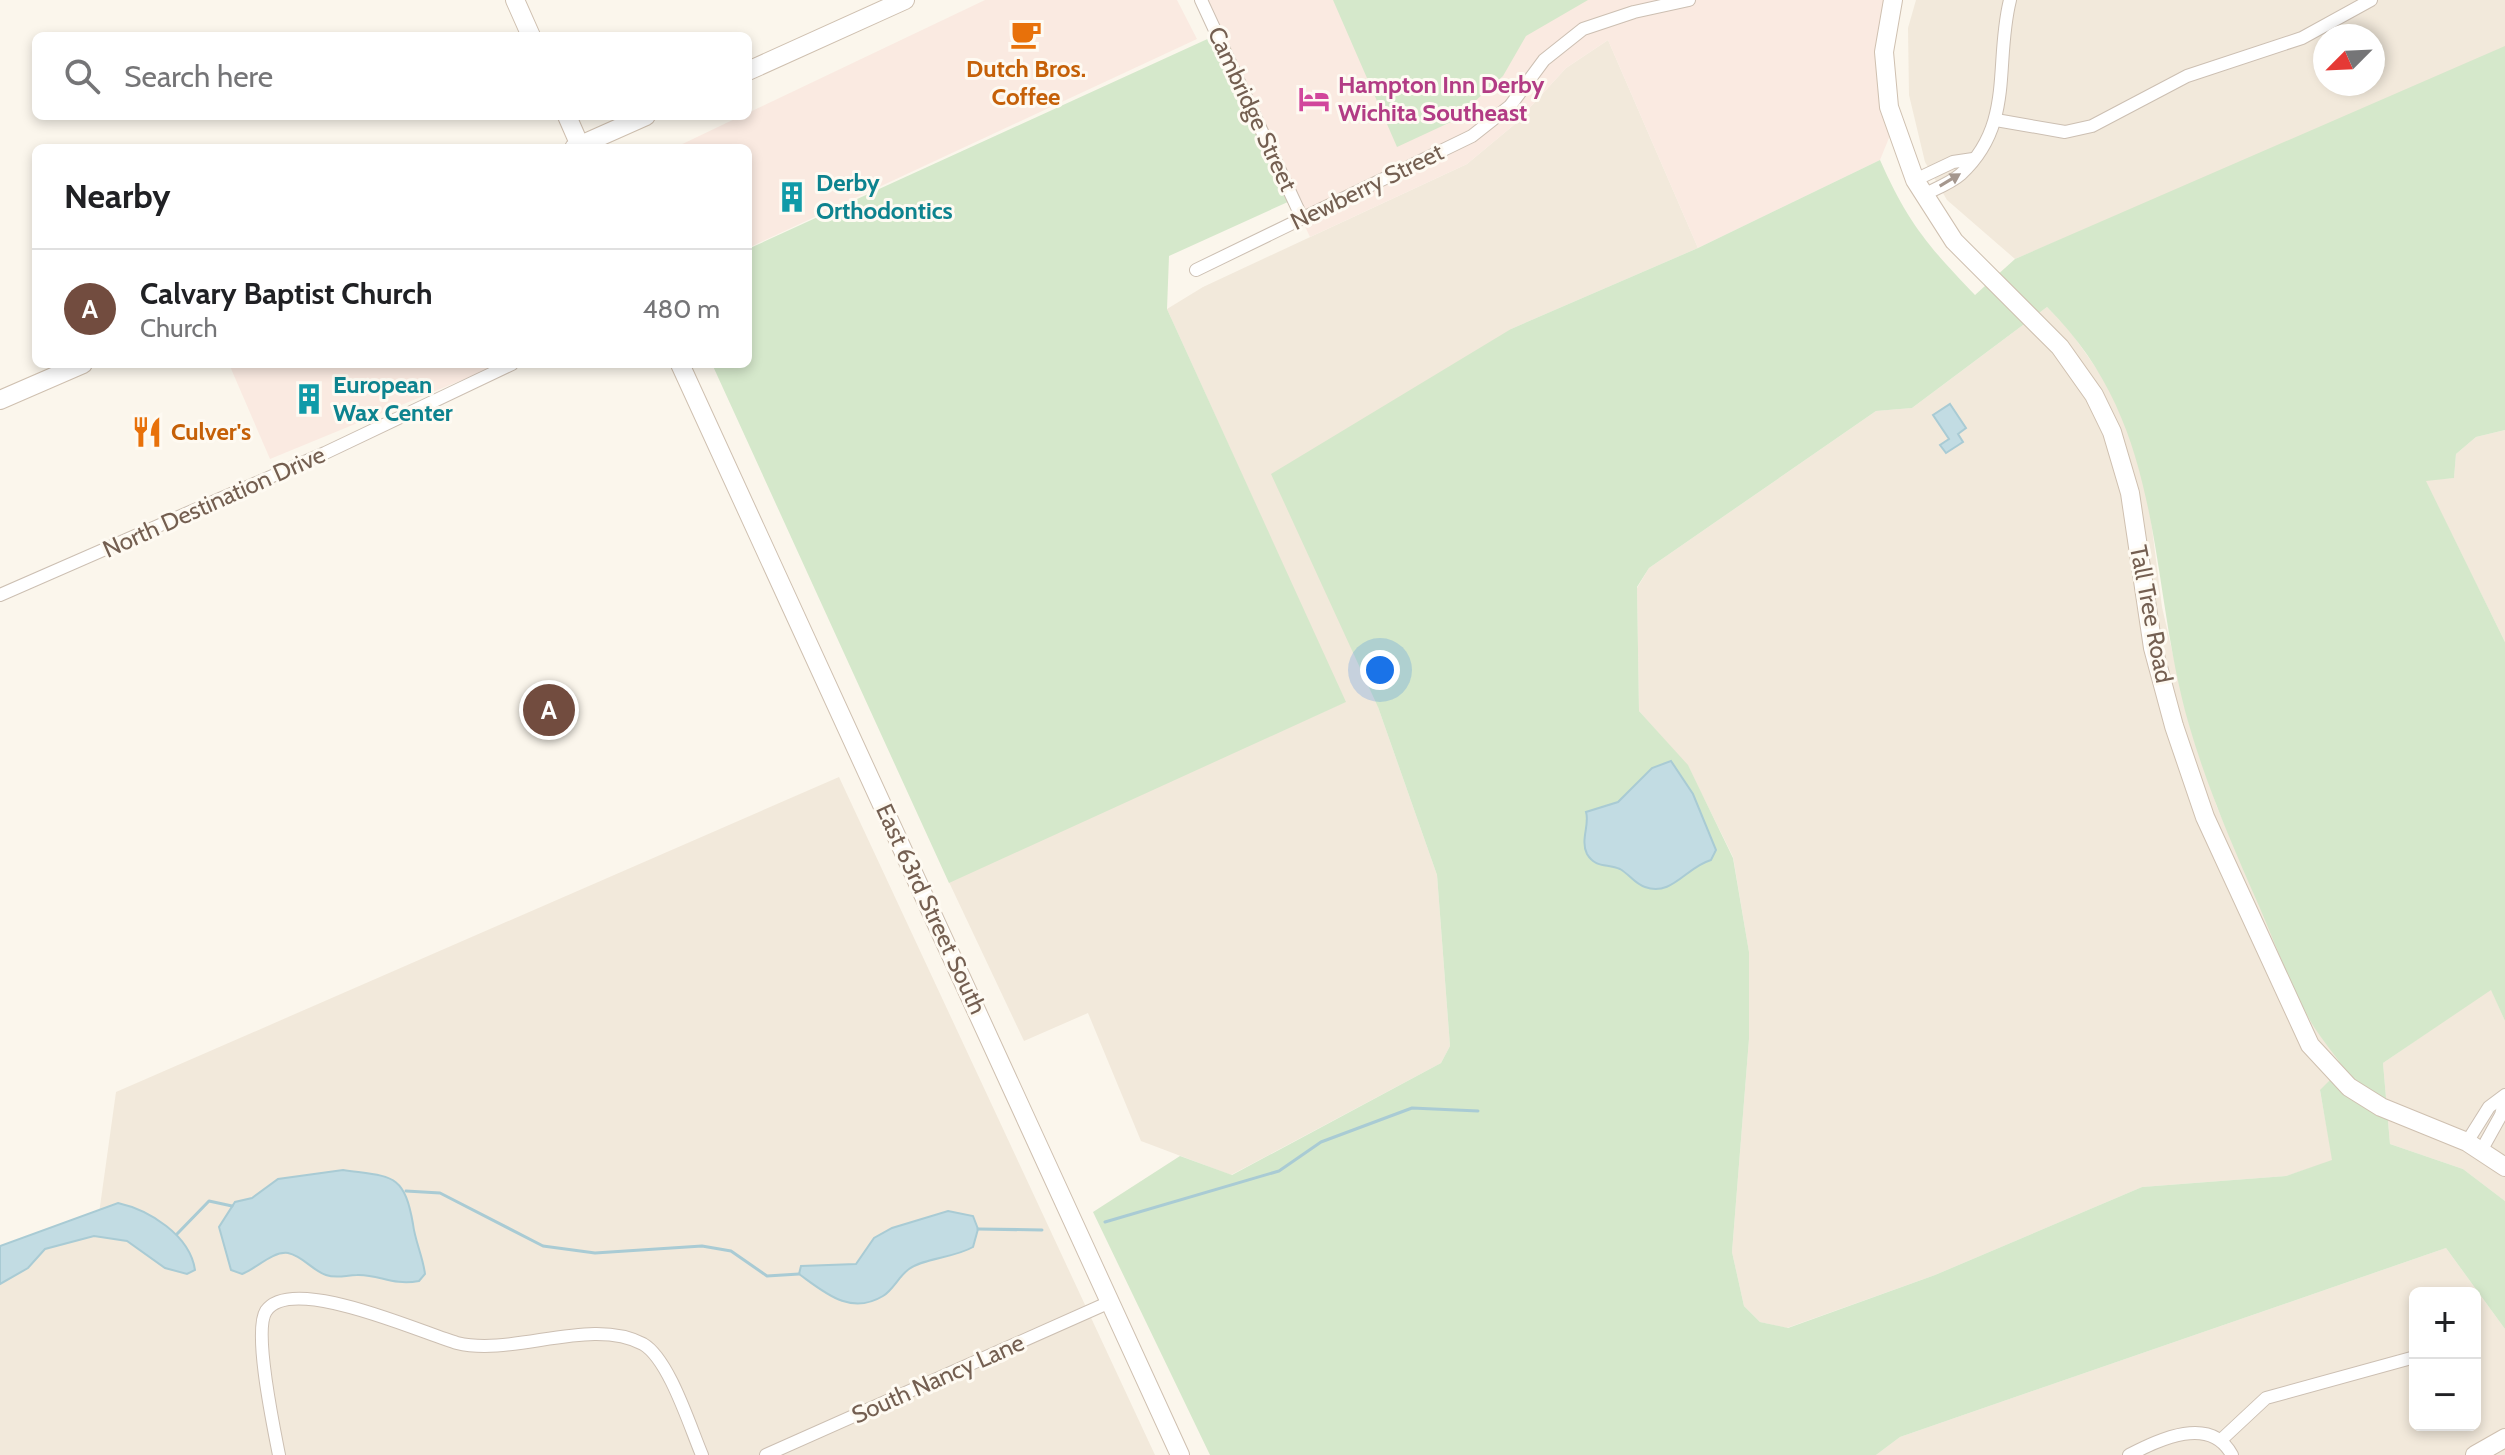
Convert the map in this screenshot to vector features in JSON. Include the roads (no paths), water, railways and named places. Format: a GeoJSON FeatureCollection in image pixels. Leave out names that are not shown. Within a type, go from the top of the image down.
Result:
{"type":"FeatureCollection","features":[{"type":"Feature","properties":{"kind":"main road"},"geometry":{"type":"LineString","coordinates":[[515,0],[529,32]]}},
{"type":"Feature","properties":{"kind":"main road"},"geometry":{"type":"LineString","coordinates":[[752,69],[905,0]]}},
{"type":"Feature","properties":{"kind":"main road","name":"Tall Tree Road"},"geometry":{"type":"LineString","coordinates":[[1893,0],[1884,52],[1889,107],[1919,188],[1954,241],[2060,347],[2094,395],[2112,432],[2130,493],[2153,648],[2174,726],[2205,817],[2310,1045],[2349,1087],[2381,1107],[2474,1146],[2505,1167]]}},
{"type":"Feature","properties":{"kind":"main road"},"geometry":{"type":"LineString","coordinates":[[569,120],[578,144]]}},
{"type":"Feature","properties":{"kind":"main road"},"geometry":{"type":"LineString","coordinates":[[585,144],[637,120]]}},
{"type":"Feature","properties":{"kind":"main road"},"geometry":{"type":"LineString","coordinates":[[0,400],[74,368]]}},
{"type":"Feature","properties":{"kind":"main road","name":"East 63rd Street South"},"geometry":{"type":"LineString","coordinates":[[682,368],[1180,1455]]}},
{"type":"Feature","properties":{"kind":"main road"},"geometry":{"type":"LineString","coordinates":[[2475,1455],[2505,1438]]}},
{"type":"Feature","properties":{"kind":"street","name":"Cambridge Street"},"geometry":{"type":"LineString","coordinates":[[1201,0],[1302,218]]}},
{"type":"Feature","properties":{"kind":"street","name":"Newberry Street"},"geometry":{"type":"LineString","coordinates":[[1196,270],[1472,136],[1510,106],[1544,60],[1583,29],[1634,12],[1689,0]]}},
{"type":"Feature","properties":{"kind":"street"},"geometry":{"type":"LineString","coordinates":[[1919,188],[1960,175],[1991,136],[1996,120],[2010,0]]}},
{"type":"Feature","properties":{"kind":"street"},"geometry":{"type":"LineString","coordinates":[[1996,120],[2065,132],[2092,126],[2187,76],[2302,38],[2371,0]]}},
{"type":"Feature","properties":{"kind":"street","name":"North Destination Drive"},"geometry":{"type":"LineString","coordinates":[[0,595],[325,453],[504,368]]}},
{"type":"Feature","properties":{"kind":"street"},"geometry":{"type":"LineString","coordinates":[[2474,1146],[2501,1115],[2505,1097]]}},
{"type":"Feature","properties":{"kind":"street"},"geometry":{"type":"LineString","coordinates":[[279,1455],[269,1403],[261,1322],[269,1308],[285,1301],[350,1307],[476,1346],[603,1336],[636,1341],[660,1361],[702,1455]]}},
{"type":"Feature","properties":{"kind":"street","name":"South Nancy Lane"},"geometry":{"type":"LineString","coordinates":[[766,1455],[1110,1302]]}},
{"type":"Feature","properties":{"kind":"street"},"geometry":{"type":"LineString","coordinates":[[2221,1440],[2266,1398],[2409,1359]]}},
{"type":"Feature","properties":{"kind":"street"},"geometry":{"type":"LineString","coordinates":[[2129,1455],[2181,1433],[2221,1440],[2232,1455]]}},
{"type":"Feature","properties":{"kind":"water"},"geometry":{"type":"Polygon","coordinates":[[[1950,404],[1966,428],[1958,434],[1963,442],[1946,453],[1940,445],[1949,439],[1933,415],[1950,404]]]}},
{"type":"Feature","properties":{"kind":"water"},"geometry":{"type":"Polygon","coordinates":[[[1671,761],[1693,794],[1716,850],[1711,860],[1671,885],[1655,889],[1641,886],[1616,867],[1598,864],[1591,859],[1584,843],[1586,812],[1618,802],[1652,768],[1671,761]]]}},
{"type":"Feature","properties":{"kind":"water"},"geometry":{"type":"Polygon","coordinates":[[[343,1170],[384,1176],[400,1186],[409,1207],[424,1268],[425,1274],[419,1281],[401,1282],[365,1275],[330,1276],[288,1253],[276,1255],[242,1274],[231,1270],[219,1227],[235,1202],[252,1198],[278,1179],[343,1170]]]}},
{"type":"Feature","properties":{"kind":"water"},"geometry":{"type":"Polygon","coordinates":[[[118,1203],[155,1218],[177,1235],[192,1257],[195,1270],[187,1274],[165,1268],[127,1241],[94,1236],[45,1249],[28,1268],[0,1284],[0,1246],[118,1203]]]}},
{"type":"Feature","properties":{"kind":"water"},"geometry":{"type":"Polygon","coordinates":[[[948,1211],[973,1216],[978,1229],[973,1247],[915,1265],[887,1293],[871,1302],[859,1304],[838,1299],[799,1274],[801,1266],[856,1264],[874,1238],[892,1228],[948,1211]]]}},
{"type":"Feature","properties":{"kind":"waterway"},"geometry":{"type":"LineString","coordinates":[[1105,1222],[1279,1171],[1321,1142],[1412,1108],[1478,1111]]}},
{"type":"Feature","properties":{"kind":"waterway"},"geometry":{"type":"LineString","coordinates":[[406,1191],[440,1193],[543,1246],[595,1253],[702,1246],[731,1251],[767,1276],[799,1274]]}},
{"type":"Feature","properties":{"kind":"waterway"},"geometry":{"type":"LineString","coordinates":[[177,1234],[209,1201],[232,1206]]}},
{"type":"Feature","properties":{"kind":"waterway"},"geometry":{"type":"LineString","coordinates":[[978,1229],[1042,1230]]}},
{"type":"Feature","properties":{"kind":"place","name":"Dutch Bros. Coffee"},"geometry":{"type":"Point","coordinates":[1026,34]}},
{"type":"Feature","properties":{"kind":"place","name":"Hampton Inn Derby Wichita Southeast"},"geometry":{"type":"Point","coordinates":[1314,99]}},
{"type":"Feature","properties":{"kind":"place","name":"Derby Orthodontics"},"geometry":{"type":"Point","coordinates":[792,197]}},
{"type":"Feature","properties":{"kind":"place","name":"European Wax Center"},"geometry":{"type":"Point","coordinates":[309,399]}},
{"type":"Feature","properties":{"kind":"place","name":"Culver's"},"geometry":{"type":"Point","coordinates":[147,432]}},
{"type":"Feature","properties":{"kind":"place","name":"Calvary Baptist Church"},"geometry":{"type":"Point","coordinates":[549,710]}}]}
